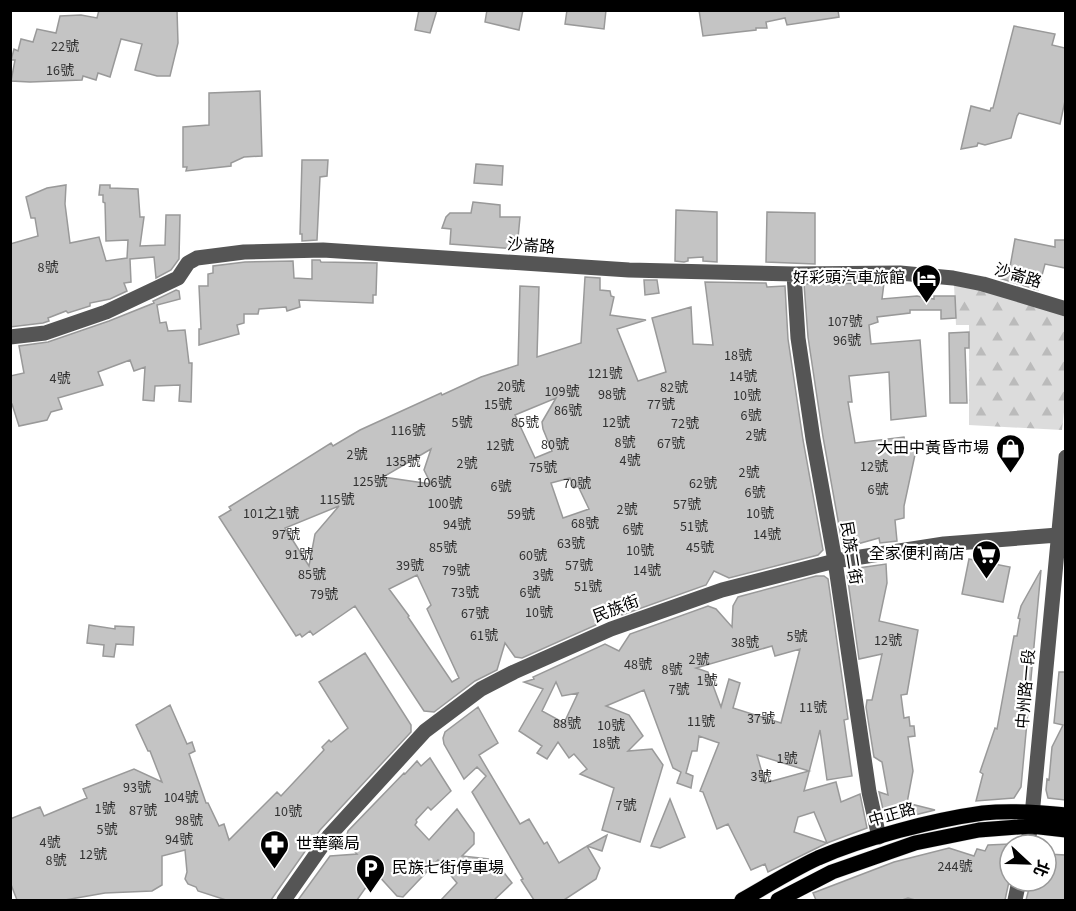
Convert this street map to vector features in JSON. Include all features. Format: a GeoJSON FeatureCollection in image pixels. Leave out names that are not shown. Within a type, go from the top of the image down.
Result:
{"type":"FeatureCollection","features":[{"type":"Feature","properties":{"kind":"main road","name":"中正路"},"geometry":{"type":"LineString","coordinates":[[742,900],[819,858],[879,837],[924,825],[983,813],[1031,819],[1065,830]]}},
{"type":"Feature","properties":{"kind":"main road","name":"中正路"},"geometry":{"type":"LineString","coordinates":[[778,900],[832,872],[915,843],[1031,819],[1065,815]]}},
{"type":"Feature","properties":{"kind":"street","name":"沙崙路"},"geometry":{"type":"LineString","coordinates":[[10,337],[45,333],[106,312],[178,278],[188,263],[197,258],[244,252],[323,250],[629,270],[794,274],[900,273],[953,278],[983,284],[1065,309]]}},
{"type":"Feature","properties":{"kind":"street","name":"民族二街"},"geometry":{"type":"LineString","coordinates":[[794,274],[798,338],[835,561],[869,792],[879,837]]}},
{"type":"Feature","properties":{"kind":"street","name":"中州路一段"},"geometry":{"type":"LineString","coordinates":[[1029,833],[1065,457]]}},
{"type":"Feature","properties":{"kind":"street","name":"民族街"},"geometry":{"type":"LineString","coordinates":[[284,900],[329,836],[425,731],[481,689],[611,628],[722,590],[835,561],[944,544],[1058,535]]}},
{"type":"Feature","properties":{"kind":"green space"},"geometry":{"type":"Polygon","coordinates":[[[954,285],[975,288],[1065,315],[1066,394],[1062,430],[969,425],[969,325],[956,325],[954,285]]]}},
{"type":"Feature","properties":{"kind":"building"},"geometry":{"type":"Polygon","coordinates":[[[99,10],[177,10],[178,43],[170,76],[157,76],[135,70],[142,44],[121,39],[110,77],[98,73],[96,80],[83,76],[82,80],[11,81],[15,60],[11,60],[14,49],[18,51],[21,39],[33,42],[37,29],[56,33],[60,16],[81,15],[97,18],[99,10]]]}},
{"type":"Feature","properties":{"kind":"building"},"geometry":{"type":"Polygon","coordinates":[[[419,10],[437,10],[430,33],[415,30],[419,10]]]}},
{"type":"Feature","properties":{"kind":"building"},"geometry":{"type":"Polygon","coordinates":[[[487,10],[523,10],[519,30],[485,22],[487,10]]]}},
{"type":"Feature","properties":{"kind":"building"},"geometry":{"type":"Polygon","coordinates":[[[567,10],[606,10],[604,29],[565,24],[567,10]]]}},
{"type":"Feature","properties":{"kind":"building"},"geometry":{"type":"Polygon","coordinates":[[[699,10],[838,10],[839,17],[787,25],[785,18],[766,22],[767,28],[703,36],[699,10]]]}},
{"type":"Feature","properties":{"kind":"building"},"geometry":{"type":"Polygon","coordinates":[[[1014,26],[1055,34],[1052,45],[1065,48],[1065,101],[1060,124],[1019,113],[1011,138],[985,145],[978,143],[977,146],[961,149],[971,106],[990,111],[993,108],[1014,26]]]}},
{"type":"Feature","properties":{"kind":"building"},"geometry":{"type":"Polygon","coordinates":[[[260,91],[262,156],[244,157],[231,163],[231,166],[186,171],[187,167],[183,167],[183,127],[209,125],[209,93],[260,91]]]}},
{"type":"Feature","properties":{"kind":"building"},"geometry":{"type":"Polygon","coordinates":[[[302,160],[328,160],[327,176],[320,177],[317,240],[302,241],[302,234],[300,234],[302,160]]]}},
{"type":"Feature","properties":{"kind":"building"},"geometry":{"type":"Polygon","coordinates":[[[476,164],[503,166],[502,185],[474,183],[476,164]]]}},
{"type":"Feature","properties":{"kind":"building"},"geometry":{"type":"Polygon","coordinates":[[[66,185],[65,204],[70,243],[99,237],[106,261],[127,258],[128,240],[106,241],[105,203],[103,195],[99,195],[100,185],[110,185],[110,188],[138,189],[140,217],[144,217],[140,246],[165,245],[166,215],[180,215],[179,259],[171,270],[156,278],[154,257],[130,259],[131,282],[124,283],[127,291],[110,299],[90,303],[90,306],[68,313],[66,311],[48,318],[49,321],[43,323],[10,327],[10,244],[38,236],[35,218],[31,218],[26,197],[47,188],[66,185]]]}},
{"type":"Feature","properties":{"kind":"building"},"geometry":{"type":"Polygon","coordinates":[[[473,202],[500,205],[500,217],[520,217],[517,249],[450,244],[451,229],[442,228],[446,217],[450,213],[471,213],[473,202]]]}},
{"type":"Feature","properties":{"kind":"building"},"geometry":{"type":"Polygon","coordinates":[[[676,210],[717,212],[717,262],[703,261],[703,257],[688,258],[688,261],[684,262],[675,261],[676,210]]]}},
{"type":"Feature","properties":{"kind":"building"},"geometry":{"type":"Polygon","coordinates":[[[767,212],[815,213],[815,264],[766,262],[767,212]]]}},
{"type":"Feature","properties":{"kind":"building"},"geometry":{"type":"Polygon","coordinates":[[[1015,239],[1055,247],[1055,240],[1065,240],[1065,268],[1045,264],[1038,290],[999,278],[1002,265],[1010,267],[1015,239]]]}},
{"type":"Feature","properties":{"kind":"building"},"geometry":{"type":"Polygon","coordinates":[[[312,260],[377,263],[376,295],[373,295],[373,303],[299,300],[300,307],[287,311],[286,307],[259,309],[258,314],[244,314],[244,323],[237,325],[239,334],[199,345],[199,329],[201,329],[199,286],[208,286],[208,274],[213,273],[213,266],[245,262],[293,261],[294,278],[312,279],[312,260]]]}},
{"type":"Feature","properties":{"kind":"building"},"geometry":{"type":"Polygon","coordinates":[[[585,277],[600,278],[600,290],[610,291],[611,296],[614,297],[610,315],[646,320],[617,329],[638,381],[666,372],[652,318],[691,307],[693,344],[713,345],[705,282],[766,283],[767,287],[785,286],[788,339],[823,550],[818,555],[729,578],[714,571],[706,585],[622,615],[601,605],[596,625],[522,658],[515,657],[505,643],[497,670],[475,681],[434,712],[424,711],[355,606],[313,635],[310,631],[302,637],[300,634],[296,636],[219,517],[231,510],[229,507],[331,443],[333,446],[360,430],[441,393],[442,395],[481,377],[518,365],[520,286],[539,287],[537,357],[581,343],[585,277]],[[556,398],[515,415],[535,458],[552,451],[542,422],[556,398]],[[431,449],[383,477],[431,484],[424,470],[431,449]],[[570,478],[551,483],[563,518],[589,509],[578,486],[574,488],[570,478]],[[339,506],[285,528],[309,566],[315,534],[339,506]],[[417,575],[389,589],[452,682],[459,678],[427,609],[431,605],[417,575]]]}},
{"type":"Feature","properties":{"kind":"building"},"geometry":{"type":"Polygon","coordinates":[[[644,280],[657,280],[659,293],[645,295],[644,280]]]}},
{"type":"Feature","properties":{"kind":"building"},"geometry":{"type":"Polygon","coordinates":[[[884,283],[882,299],[917,296],[934,299],[934,296],[955,296],[956,318],[941,319],[941,310],[910,310],[910,313],[877,317],[878,322],[869,325],[871,344],[920,340],[926,416],[891,420],[889,372],[849,376],[852,402],[848,402],[855,443],[904,437],[907,451],[916,450],[904,506],[904,518],[895,520],[897,541],[880,543],[879,538],[843,548],[808,337],[804,284],[884,283]]]}},
{"type":"Feature","properties":{"kind":"building"},"geometry":{"type":"Polygon","coordinates":[[[176,290],[179,291],[180,299],[157,305],[160,323],[166,322],[168,331],[185,330],[189,363],[192,363],[191,402],[179,401],[180,385],[155,386],[154,401],[143,400],[145,367],[134,371],[130,360],[98,372],[103,385],[58,398],[62,409],[51,412],[47,420],[19,426],[12,404],[10,404],[10,376],[24,373],[19,346],[48,342],[109,321],[154,303],[153,301],[176,290]]]}},
{"type":"Feature","properties":{"kind":"building"},"geometry":{"type":"Polygon","coordinates":[[[969,332],[969,348],[965,348],[967,403],[950,403],[949,333],[969,332]]]}},
{"type":"Feature","properties":{"kind":"building","name":"全家便利商店"},"geometry":{"type":"Polygon","coordinates":[[[969,559],[1010,567],[1003,602],[962,594],[969,559]]]}},
{"type":"Feature","properties":{"kind":"building"},"geometry":{"type":"Polygon","coordinates":[[[886,564],[887,583],[879,621],[918,630],[907,694],[901,695],[904,718],[909,717],[910,726],[914,726],[915,736],[908,737],[913,771],[907,803],[935,810],[886,822],[879,792],[888,795],[882,762],[874,757],[866,707],[867,700],[872,700],[882,654],[859,659],[847,574],[851,569],[886,564]]]}},
{"type":"Feature","properties":{"kind":"building"},"geometry":{"type":"Polygon","coordinates":[[[1041,570],[1021,787],[1014,798],[976,801],[983,774],[980,772],[995,728],[997,729],[1014,636],[1017,636],[1021,606],[1041,570]]]}},
{"type":"Feature","properties":{"kind":"building"},"geometry":{"type":"Polygon","coordinates":[[[816,576],[824,576],[828,579],[848,719],[844,720],[852,776],[827,780],[820,730],[804,791],[836,782],[841,802],[860,794],[867,828],[827,843],[768,872],[765,864],[751,870],[728,824],[717,829],[703,792],[700,791],[719,743],[699,736],[697,751],[692,751],[686,773],[693,776],[691,788],[677,783],[681,772],[673,768],[644,690],[606,706],[629,715],[643,736],[628,751],[652,749],[663,765],[640,842],[602,830],[614,788],[580,774],[587,769],[574,754],[569,758],[558,742],[547,759],[537,753],[542,746],[519,731],[543,689],[524,682],[605,644],[619,651],[630,634],[708,606],[716,609],[732,627],[733,606],[738,597],[816,576]],[[772,646],[696,668],[708,672],[721,707],[729,679],[740,683],[733,708],[781,723],[800,649],[775,656],[772,646]],[[556,682],[542,711],[564,723],[578,693],[562,696],[556,682]],[[757,755],[765,783],[809,771],[757,755]],[[814,812],[798,817],[794,832],[827,843],[814,812]]]}},
{"type":"Feature","properties":{"kind":"building"},"geometry":{"type":"Polygon","coordinates":[[[89,625],[115,629],[115,626],[134,627],[133,645],[116,644],[114,657],[103,656],[104,645],[87,643],[89,625]]]}},
{"type":"Feature","properties":{"kind":"building"},"geometry":{"type":"Polygon","coordinates":[[[365,653],[411,725],[411,732],[320,830],[271,900],[226,900],[198,891],[185,879],[187,872],[185,850],[162,856],[162,885],[152,891],[105,893],[65,900],[17,900],[10,882],[10,819],[40,807],[44,816],[87,798],[83,789],[134,769],[162,782],[150,751],[136,725],[170,705],[187,744],[192,742],[195,751],[189,754],[206,803],[219,826],[224,824],[229,840],[277,792],[281,796],[324,750],[322,747],[329,740],[331,742],[348,728],[319,682],[365,653]]]}},
{"type":"Feature","properties":{"kind":"building"},"geometry":{"type":"Polygon","coordinates":[[[1059,672],[1065,672],[1065,800],[1048,798],[1046,790],[1052,747],[1063,725],[1054,723],[1059,672]]]}},
{"type":"Feature","properties":{"kind":"building"},"geometry":{"type":"Polygon","coordinates":[[[478,707],[498,743],[479,755],[520,824],[529,819],[544,844],[547,842],[559,863],[587,846],[600,868],[596,879],[564,900],[534,900],[472,792],[486,776],[477,767],[464,779],[444,744],[445,732],[478,707]]]}},
{"type":"Feature","properties":{"kind":"building"},"geometry":{"type":"Polygon","coordinates":[[[430,758],[451,791],[431,810],[428,807],[416,820],[415,825],[429,840],[457,809],[474,833],[474,844],[462,856],[489,859],[497,873],[502,870],[512,883],[494,900],[441,900],[457,883],[438,860],[403,897],[397,896],[376,873],[357,900],[298,900],[330,856],[357,854],[345,841],[348,831],[417,761],[421,766],[430,758]]]}},
{"type":"Feature","properties":{"kind":"building"},"geometry":{"type":"Polygon","coordinates":[[[670,799],[685,837],[660,848],[651,846],[670,799]]]}},
{"type":"Feature","properties":{"kind":"building"},"geometry":{"type":"Polygon","coordinates":[[[607,835],[602,851],[587,846],[607,835]]]}},
{"type":"Feature","properties":{"kind":"building"},"geometry":{"type":"Polygon","coordinates":[[[988,845],[998,845],[998,893],[1007,893],[1005,900],[915,900],[908,898],[902,900],[816,900],[813,893],[894,862],[949,848],[974,856],[977,849],[985,851],[988,845]]]}},
{"type":"Feature","properties":{"kind":"building"},"geometry":{"type":"Polygon","coordinates":[[[1058,855],[1065,855],[1065,900],[1026,900],[1028,893],[1058,893],[1058,855]]]}},
{"type":"Feature","properties":{"kind":"place","name":"好彩頭汽車旅館"},"geometry":{"type":"Point","coordinates":[926,304]}},
{"type":"Feature","properties":{"kind":"place","name":"大田中黃昏市場"},"geometry":{"type":"Point","coordinates":[1010,474]}},
{"type":"Feature","properties":{"kind":"place","name":"全家便利商店"},"geometry":{"type":"Point","coordinates":[986,580]}},
{"type":"Feature","properties":{"kind":"place","name":"世華藥局"},"geometry":{"type":"Point","coordinates":[275,870]}},
{"type":"Feature","properties":{"kind":"place","name":"民族七街停車場"},"geometry":{"type":"Point","coordinates":[371,894]}}]}
